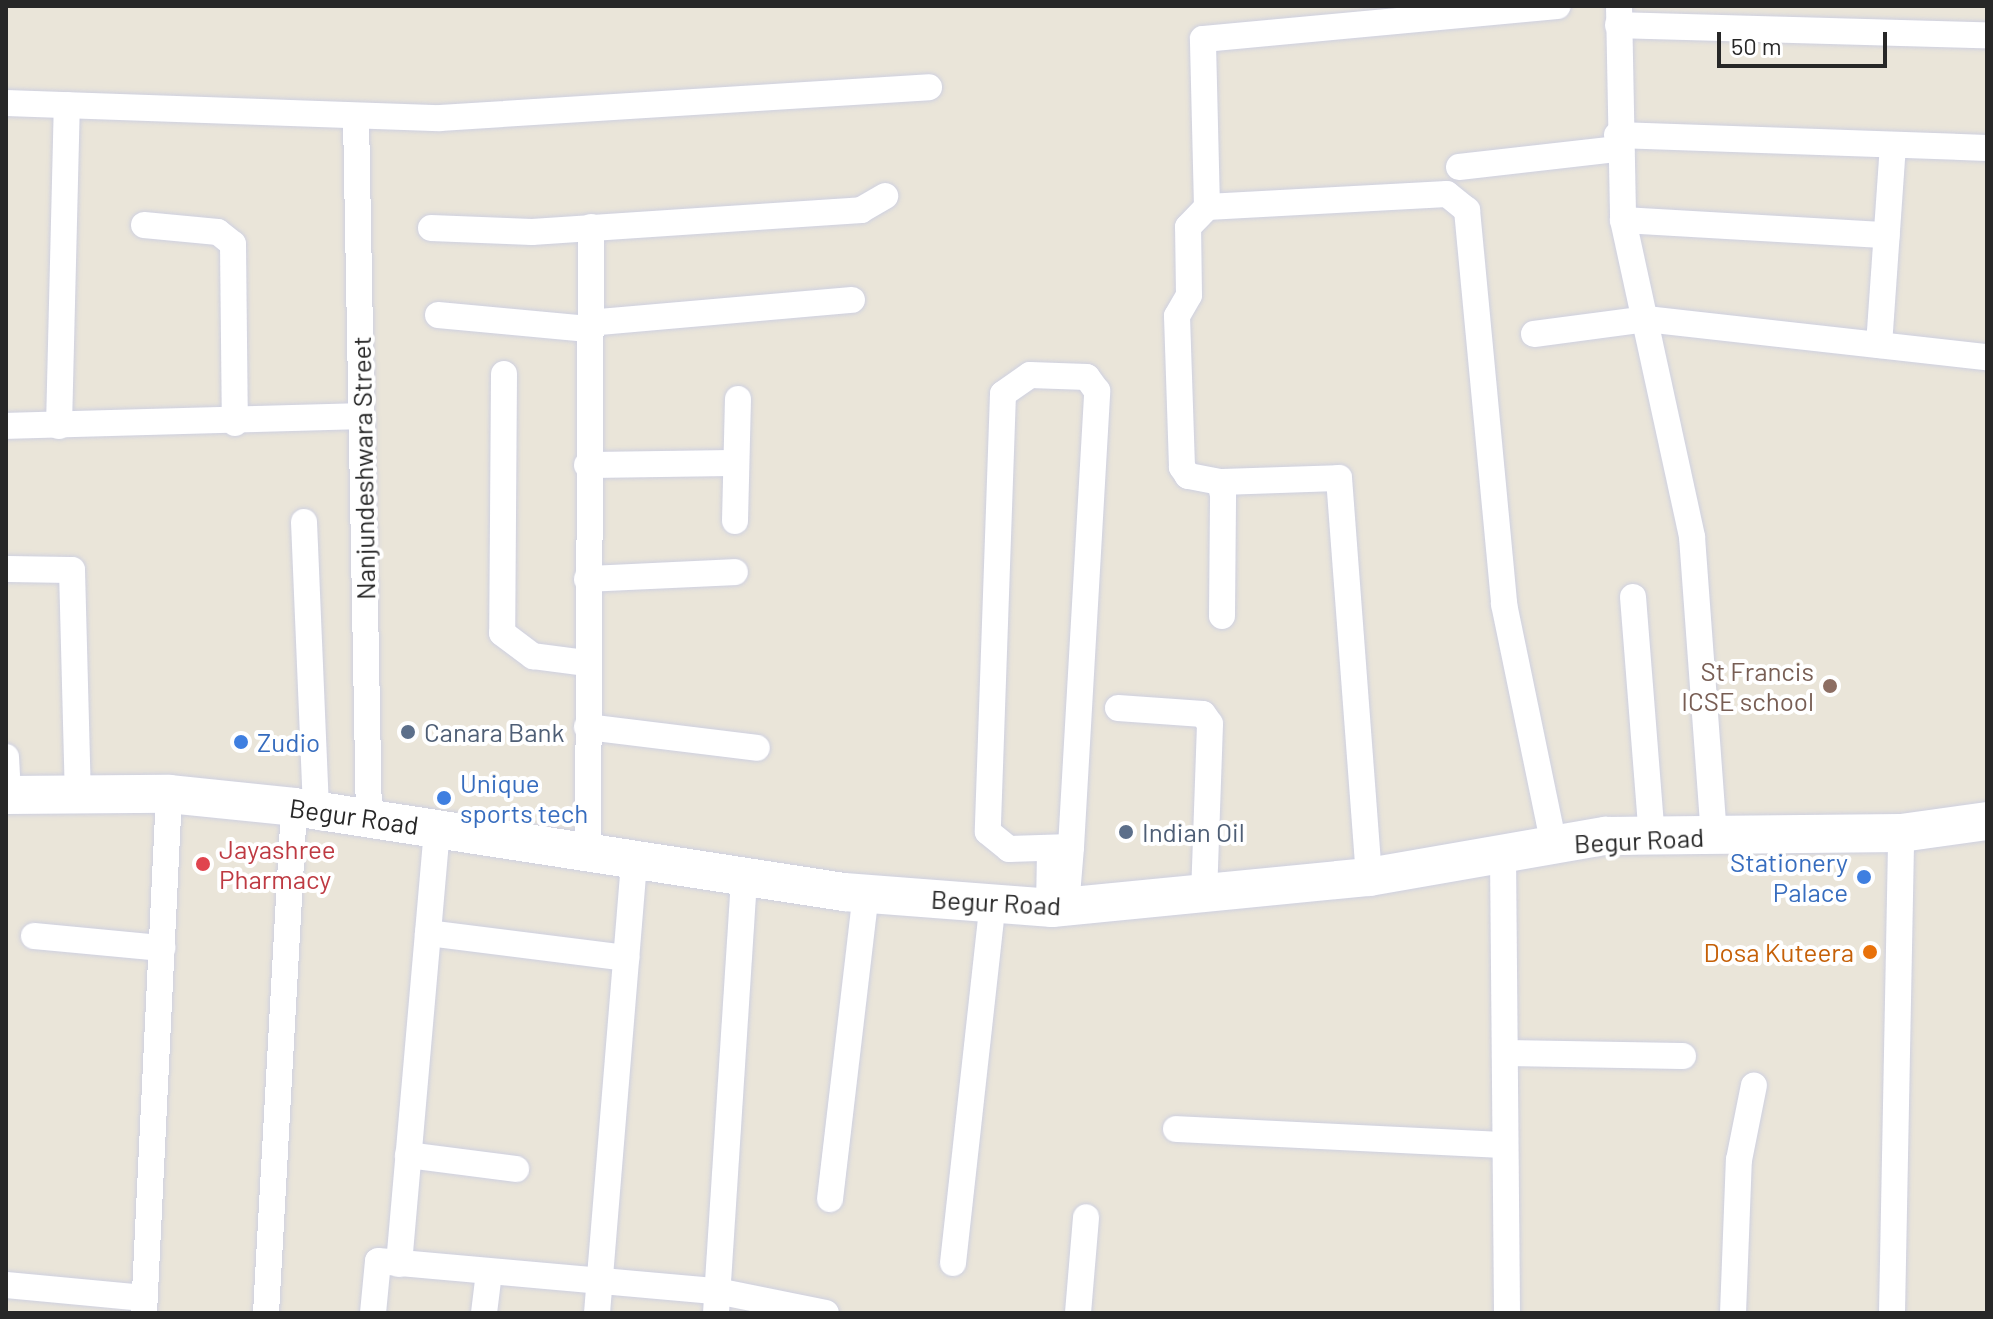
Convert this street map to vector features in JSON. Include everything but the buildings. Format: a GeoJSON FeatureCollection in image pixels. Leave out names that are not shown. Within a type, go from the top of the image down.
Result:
{"type":"FeatureCollection","features":[{"type":"Feature","properties":{"kind":"main road","name":"Begur Road"},"geometry":{"type":"LineString","coordinates":[[7,795],[78,792],[169,794],[305,808],[866,893],[1058,907],[1369,877],[1554,845],[1652,836],[1901,833],[1987,821]]}},
{"type":"Feature","properties":{"kind":"street"},"geometry":{"type":"LineString","coordinates":[[1207,207],[1203,39],[1500,8],[1557,6]]}},
{"type":"Feature","properties":{"kind":"street"},"geometry":{"type":"LineString","coordinates":[[1714,836],[1692,537],[1623,220],[1618,142],[1619,16],[1987,35]]}},
{"type":"Feature","properties":{"kind":"street"},"geometry":{"type":"LineString","coordinates":[[6,103],[356,117],[929,87]]}},
{"type":"Feature","properties":{"kind":"street"},"geometry":{"type":"LineString","coordinates":[[59,426],[67,105]]}},
{"type":"Feature","properties":{"kind":"street","name":"Nanjundeshwara Street"},"geometry":{"type":"LineString","coordinates":[[356,117],[369,818]]}},
{"type":"Feature","properties":{"kind":"street"},"geometry":{"type":"LineString","coordinates":[[1459,167],[1618,142],[1987,148]]}},
{"type":"Feature","properties":{"kind":"street"},"geometry":{"type":"LineString","coordinates":[[1879,345],[1893,145]]}},
{"type":"Feature","properties":{"kind":"street"},"geometry":{"type":"LineString","coordinates":[[1369,877],[1339,478],[1220,482],[1188,476],[1182,467],[1177,316],[1189,295],[1188,227],[1207,207],[1447,194],[1467,210],[1498,565],[1554,845]]}},
{"type":"Feature","properties":{"kind":"street"},"geometry":{"type":"LineString","coordinates":[[431,228],[591,227],[861,210],[885,196]]}},
{"type":"Feature","properties":{"kind":"street"},"geometry":{"type":"LineString","coordinates":[[1623,220],[1887,235]]}},
{"type":"Feature","properties":{"kind":"street"},"geometry":{"type":"LineString","coordinates":[[144,225],[218,232],[233,244],[235,423]]}},
{"type":"Feature","properties":{"kind":"street"},"geometry":{"type":"LineString","coordinates":[[588,852],[586,663],[591,227]]}},
{"type":"Feature","properties":{"kind":"street"},"geometry":{"type":"LineString","coordinates":[[438,315],[588,326],[852,300]]}},
{"type":"Feature","properties":{"kind":"street"},"geometry":{"type":"LineString","coordinates":[[1534,334],[1646,319],[1987,357]]}},
{"type":"Feature","properties":{"kind":"street"},"geometry":{"type":"LineString","coordinates":[[504,374],[502,633],[533,656],[586,663]]}},
{"type":"Feature","properties":{"kind":"street"},"geometry":{"type":"LineString","coordinates":[[1058,907],[1060,847],[1097,391],[1087,377],[1030,375],[1003,394],[986,781],[988,832],[996,844],[1060,847]]}},
{"type":"Feature","properties":{"kind":"street"},"geometry":{"type":"LineString","coordinates":[[735,521],[738,399]]}},
{"type":"Feature","properties":{"kind":"street"},"geometry":{"type":"LineString","coordinates":[[6,426],[235,423],[361,416]]}},
{"type":"Feature","properties":{"kind":"street"},"geometry":{"type":"LineString","coordinates":[[587,465],[736,463]]}},
{"type":"Feature","properties":{"kind":"street"},"geometry":{"type":"LineString","coordinates":[[1220,482],[1222,616]]}},
{"type":"Feature","properties":{"kind":"street"},"geometry":{"type":"LineString","coordinates":[[266,1313],[305,808],[304,522]]}},
{"type":"Feature","properties":{"kind":"street"},"geometry":{"type":"LineString","coordinates":[[6,569],[72,570],[78,792]]}},
{"type":"Feature","properties":{"kind":"street"},"geometry":{"type":"LineString","coordinates":[[587,579],[735,572]]}},
{"type":"Feature","properties":{"kind":"street"},"geometry":{"type":"LineString","coordinates":[[1633,597],[1652,836]]}},
{"type":"Feature","properties":{"kind":"street"},"geometry":{"type":"LineString","coordinates":[[1118,708],[1203,714],[1210,724],[1204,893]]}},
{"type":"Feature","properties":{"kind":"street"},"geometry":{"type":"LineString","coordinates":[[587,727],[757,748]]}},
{"type":"Feature","properties":{"kind":"street"},"geometry":{"type":"LineString","coordinates":[[6,757],[7,795]]}},
{"type":"Feature","properties":{"kind":"street"},"geometry":{"type":"LineString","coordinates":[[6,1285],[70,1302],[144,1305],[169,794]]}},
{"type":"Feature","properties":{"kind":"street"},"geometry":{"type":"LineString","coordinates":[[399,1264],[437,829]]}},
{"type":"Feature","properties":{"kind":"street"},"geometry":{"type":"LineString","coordinates":[[1892,1313],[1901,833]]}},
{"type":"Feature","properties":{"kind":"street"},"geometry":{"type":"LineString","coordinates":[[1503,854],[1507,1313]]}},
{"type":"Feature","properties":{"kind":"street"},"geometry":{"type":"LineString","coordinates":[[597,1313],[634,859]]}},
{"type":"Feature","properties":{"kind":"street"},"geometry":{"type":"LineString","coordinates":[[716,1302],[744,876]]}},
{"type":"Feature","properties":{"kind":"street"},"geometry":{"type":"LineString","coordinates":[[830,1199],[866,893]]}},
{"type":"Feature","properties":{"kind":"street"},"geometry":{"type":"LineString","coordinates":[[953,1263],[993,903]]}},
{"type":"Feature","properties":{"kind":"street"},"geometry":{"type":"LineString","coordinates":[[428,933],[626,958]]}},
{"type":"Feature","properties":{"kind":"street"},"geometry":{"type":"LineString","coordinates":[[34,936],[162,948]]}},
{"type":"Feature","properties":{"kind":"street"},"geometry":{"type":"LineString","coordinates":[[1505,1053],[1683,1056]]}},
{"type":"Feature","properties":{"kind":"street"},"geometry":{"type":"LineString","coordinates":[[1733,1313],[1739,1160],[1754,1085]]}},
{"type":"Feature","properties":{"kind":"street"},"geometry":{"type":"LineString","coordinates":[[1176,1129],[1505,1145]]}},
{"type":"Feature","properties":{"kind":"street"},"geometry":{"type":"LineString","coordinates":[[408,1155],[516,1169]]}},
{"type":"Feature","properties":{"kind":"street"},"geometry":{"type":"LineString","coordinates":[[1078,1313],[1086,1217]]}},
{"type":"Feature","properties":{"kind":"street"},"geometry":{"type":"LineString","coordinates":[[373,1313],[378,1261],[601,1282],[716,1302],[826,1313]]}},
{"type":"Feature","properties":{"kind":"street"},"geometry":{"type":"LineString","coordinates":[[484,1313],[489,1272]]}},
{"type":"Feature","properties":{"kind":"place","name":"St Francis ICSE school"},"geometry":{"type":"Point","coordinates":[1830,686]}},
{"type":"Feature","properties":{"kind":"place","name":"Canara Bank"},"geometry":{"type":"Point","coordinates":[408,732]}},
{"type":"Feature","properties":{"kind":"place","name":"Zudio"},"geometry":{"type":"Point","coordinates":[241,742]}},
{"type":"Feature","properties":{"kind":"place","name":"Unique sports tech"},"geometry":{"type":"Point","coordinates":[444,798]}},
{"type":"Feature","properties":{"kind":"place","name":"Indian Oil"},"geometry":{"type":"Point","coordinates":[1126,832]}},
{"type":"Feature","properties":{"kind":"place","name":"Jayashree Pharmacy"},"geometry":{"type":"Point","coordinates":[203,864]}},
{"type":"Feature","properties":{"kind":"place","name":"Stationery Palace"},"geometry":{"type":"Point","coordinates":[1864,877]}},
{"type":"Feature","properties":{"kind":"place","name":"Dosa Kuteera"},"geometry":{"type":"Point","coordinates":[1870,952]}}]}
